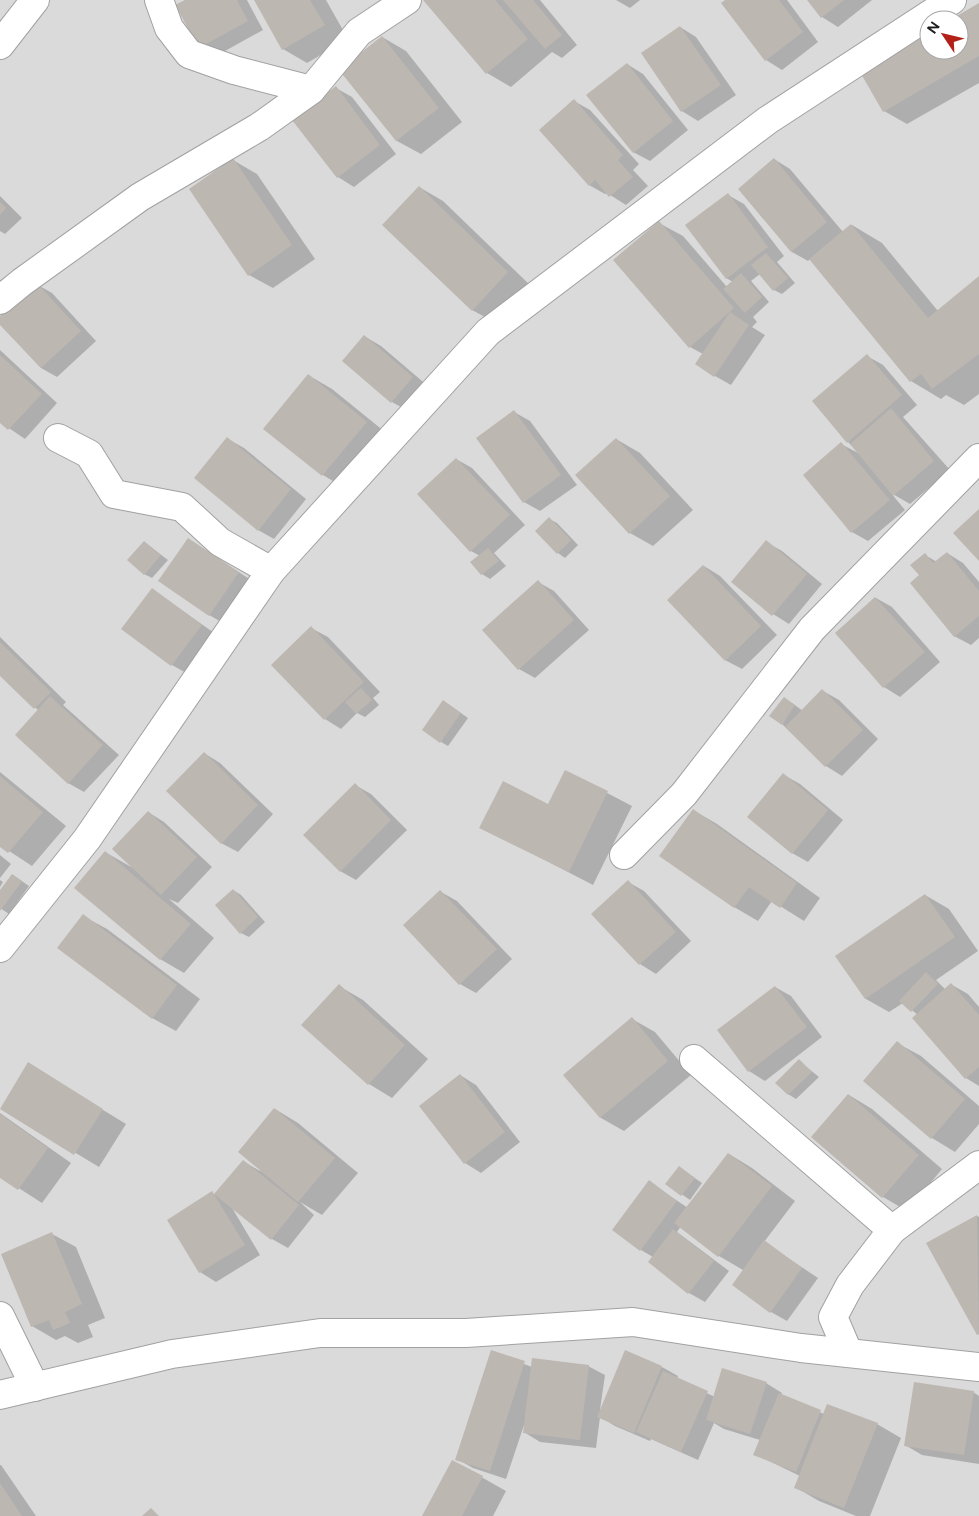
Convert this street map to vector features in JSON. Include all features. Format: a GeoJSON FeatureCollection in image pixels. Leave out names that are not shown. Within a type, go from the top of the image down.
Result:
{"type":"FeatureCollection","features":[{"type":"Feature","properties":{"kind":"street"},"geometry":{"type":"LineString","coordinates":[[0,45],[34,0]]}},
{"type":"Feature","properties":{"kind":"street"},"geometry":{"type":"LineString","coordinates":[[159,0],[169,28],[189,54],[234,70],[310,90]]}},
{"type":"Feature","properties":{"kind":"street"},"geometry":{"type":"LineString","coordinates":[[0,300],[140,197],[260,127],[310,90],[359,32],[407,0]]}},
{"type":"Feature","properties":{"kind":"street"},"geometry":{"type":"LineString","coordinates":[[0,948],[92,832],[271,571],[488,332],[768,120],[952,0]]}},
{"type":"Feature","properties":{"kind":"street"},"geometry":{"type":"LineString","coordinates":[[58,438],[89,454],[114,494],[182,507],[220,542],[271,571]]}},
{"type":"Feature","properties":{"kind":"street"},"geometry":{"type":"LineString","coordinates":[[624,855],[684,794],[812,629],[979,458]]}},
{"type":"Feature","properties":{"kind":"street"},"geometry":{"type":"LineString","coordinates":[[694,1059],[892,1230]]}},
{"type":"Feature","properties":{"kind":"street"},"geometry":{"type":"LineString","coordinates":[[848,1352],[833,1317],[850,1286],[892,1230],[979,1165]]}},
{"type":"Feature","properties":{"kind":"street"},"geometry":{"type":"LineString","coordinates":[[0,1316],[35,1387]]}},
{"type":"Feature","properties":{"kind":"street"},"geometry":{"type":"LineString","coordinates":[[0,1396],[172,1354],[320,1333],[466,1333],[633,1322],[801,1348],[979,1367]]}},
{"type":"Feature","properties":{"kind":"shaded area"},"geometry":{"type":"Polygon","coordinates":[[[0,0],[979,0],[979,1516],[0,1516],[0,0]]]}},
{"type":"Feature","properties":{"kind":"building"},"geometry":{"type":"Polygon","coordinates":[[[185,0],[237,0],[248,21],[199,48],[175,5],[185,0]]]}},
{"type":"Feature","properties":{"kind":"building"},"geometry":{"type":"Polygon","coordinates":[[[254,0],[310,0],[325,25],[282,50],[254,0]]]}},
{"type":"Feature","properties":{"kind":"building"},"geometry":{"type":"Polygon","coordinates":[[[423,0],[495,0],[528,39],[486,74],[423,0]]]}},
{"type":"Feature","properties":{"kind":"building"},"geometry":{"type":"Polygon","coordinates":[[[503,0],[533,0],[562,35],[545,49],[503,0]]]}},
{"type":"Feature","properties":{"kind":"building"},"geometry":{"type":"Polygon","coordinates":[[[725,0],[779,0],[803,32],[765,61],[721,3],[725,0]]]}},
{"type":"Feature","properties":{"kind":"building"},"geometry":{"type":"Polygon","coordinates":[[[807,0],[844,0],[821,18],[807,0]]]}},
{"type":"Feature","properties":{"kind":"building"},"geometry":{"type":"Polygon","coordinates":[[[979,3],[979,56],[883,112],[860,72],[919,38],[919,60],[969,60],[969,10],[967,10],[979,3]]]}},
{"type":"Feature","properties":{"kind":"building"},"geometry":{"type":"Polygon","coordinates":[[[680,26],[721,85],[681,112],[641,53],[680,26]]]}},
{"type":"Feature","properties":{"kind":"building"},"geometry":{"type":"Polygon","coordinates":[[[382,36],[439,108],[396,141],[339,70],[382,36]]]}},
{"type":"Feature","properties":{"kind":"building"},"geometry":{"type":"Polygon","coordinates":[[[627,63],[673,121],[633,153],[586,95],[627,63]]]}},
{"type":"Feature","properties":{"kind":"building"},"geometry":{"type":"Polygon","coordinates":[[[336,86],[380,145],[337,178],[292,120],[336,86]]]}},
{"type":"Feature","properties":{"kind":"building"},"geometry":{"type":"Polygon","coordinates":[[[574,99],[623,155],[618,160],[633,177],[609,197],[595,180],[589,186],[539,130],[574,99]]]}},
{"type":"Feature","properties":{"kind":"building"},"geometry":{"type":"Polygon","coordinates":[[[233,158],[292,245],[248,276],[189,189],[233,158]]]}},
{"type":"Feature","properties":{"kind":"building"},"geometry":{"type":"Polygon","coordinates":[[[774,158],[827,222],[791,252],[738,189],[774,158]]]}},
{"type":"Feature","properties":{"kind":"building"},"geometry":{"type":"Polygon","coordinates":[[[419,186],[508,272],[472,311],[382,225],[419,186]]]}},
{"type":"Feature","properties":{"kind":"building"},"geometry":{"type":"Polygon","coordinates":[[[728,193],[768,247],[726,279],[685,225],[728,193]]]}},
{"type":"Feature","properties":{"kind":"building"},"geometry":{"type":"Polygon","coordinates":[[[0,202],[6,208],[0,215],[0,202]]]}},
{"type":"Feature","properties":{"kind":"building"},"geometry":{"type":"Polygon","coordinates":[[[659,221],[734,308],[689,348],[613,260],[659,221]]]}},
{"type":"Feature","properties":{"kind":"building"},"geometry":{"type":"Polygon","coordinates":[[[851,224],[928,318],[979,276],[979,354],[932,389],[921,374],[910,382],[809,259],[851,224]]]}},
{"type":"Feature","properties":{"kind":"building"},"geometry":{"type":"Polygon","coordinates":[[[766,253],[788,278],[773,291],[751,265],[766,253]]]}},
{"type":"Feature","properties":{"kind":"building"},"geometry":{"type":"Polygon","coordinates":[[[741,273],[762,297],[745,313],[723,289],[741,273]]]}},
{"type":"Feature","properties":{"kind":"building"},"geometry":{"type":"Polygon","coordinates":[[[36,282],[81,331],[41,368],[0,325],[0,316],[36,282]]]}},
{"type":"Feature","properties":{"kind":"building"},"geometry":{"type":"Polygon","coordinates":[[[730,312],[749,325],[714,377],[695,364],[730,312]]]}},
{"type":"Feature","properties":{"kind":"building"},"geometry":{"type":"Polygon","coordinates":[[[364,335],[413,377],[391,403],[342,361],[364,335]]]}},
{"type":"Feature","properties":{"kind":"building"},"geometry":{"type":"Polygon","coordinates":[[[867,354],[902,395],[847,443],[812,401],[867,354]]]}},
{"type":"Feature","properties":{"kind":"building"},"geometry":{"type":"Polygon","coordinates":[[[0,355],[42,394],[8,430],[0,423],[0,355]]]}},
{"type":"Feature","properties":{"kind":"building"},"geometry":{"type":"Polygon","coordinates":[[[308,374],[367,422],[322,476],[263,429],[308,374]]]}},
{"type":"Feature","properties":{"kind":"building"},"geometry":{"type":"Polygon","coordinates":[[[891,408],[934,461],[893,496],[850,444],[891,408]]]}},
{"type":"Feature","properties":{"kind":"building"},"geometry":{"type":"Polygon","coordinates":[[[514,410],[561,475],[523,503],[476,438],[514,410]]]}},
{"type":"Feature","properties":{"kind":"building"},"geometry":{"type":"Polygon","coordinates":[[[227,437],[291,489],[258,531],[194,478],[227,437]]]}},
{"type":"Feature","properties":{"kind":"building"},"geometry":{"type":"Polygon","coordinates":[[[616,438],[670,496],[629,534],[575,475],[616,438]]]}},
{"type":"Feature","properties":{"kind":"building"},"geometry":{"type":"Polygon","coordinates":[[[841,442],[890,500],[851,533],[803,475],[841,442]]]}},
{"type":"Feature","properties":{"kind":"building"},"geometry":{"type":"Polygon","coordinates":[[[456,458],[510,515],[470,552],[417,494],[456,458]]]}},
{"type":"Feature","properties":{"kind":"building"},"geometry":{"type":"Polygon","coordinates":[[[979,509],[979,561],[953,533],[979,509]]]}},
{"type":"Feature","properties":{"kind":"building"},"geometry":{"type":"Polygon","coordinates":[[[549,517],[571,540],[557,554],[535,531],[549,517]]]}},
{"type":"Feature","properties":{"kind":"building"},"geometry":{"type":"Polygon","coordinates":[[[188,538],[239,572],[209,616],[158,581],[188,538]]]}},
{"type":"Feature","properties":{"kind":"building"},"geometry":{"type":"Polygon","coordinates":[[[766,540],[807,574],[772,616],[731,582],[766,540]]]}},
{"type":"Feature","properties":{"kind":"building"},"geometry":{"type":"Polygon","coordinates":[[[144,541],[161,555],[144,575],[127,560],[144,541]]]}},
{"type":"Feature","properties":{"kind":"building"},"geometry":{"type":"Polygon","coordinates":[[[488,548],[499,561],[481,575],[470,562],[488,548]]]}},
{"type":"Feature","properties":{"kind":"building"},"geometry":{"type":"Polygon","coordinates":[[[947,552],[979,591],[979,616],[954,637],[910,583],[919,575],[910,565],[925,553],[933,563],[947,552]]]}},
{"type":"Feature","properties":{"kind":"building"},"geometry":{"type":"Polygon","coordinates":[[[703,565],[761,626],[725,661],[667,600],[703,565]]]}},
{"type":"Feature","properties":{"kind":"building"},"geometry":{"type":"Polygon","coordinates":[[[538,580],[574,620],[518,670],[482,630],[538,580]]]}},
{"type":"Feature","properties":{"kind":"building"},"geometry":{"type":"Polygon","coordinates":[[[152,588],[202,625],[171,666],[121,629],[152,588]]]}},
{"type":"Feature","properties":{"kind":"building"},"geometry":{"type":"Polygon","coordinates":[[[875,597],[925,652],[883,688],[835,633],[875,597]]]}},
{"type":"Feature","properties":{"kind":"building"},"geometry":{"type":"Polygon","coordinates":[[[311,626],[364,682],[324,720],[271,665],[311,626]]]}},
{"type":"Feature","properties":{"kind":"building"},"geometry":{"type":"Polygon","coordinates":[[[0,642],[51,692],[34,709],[0,676],[0,642]]]}},
{"type":"Feature","properties":{"kind":"building"},"geometry":{"type":"Polygon","coordinates":[[[361,688],[372,700],[356,714],[345,702],[361,688]]]}},
{"type":"Feature","properties":{"kind":"building"},"geometry":{"type":"Polygon","coordinates":[[[822,689],[863,730],[825,767],[785,727],[822,689]]]}},
{"type":"Feature","properties":{"kind":"building"},"geometry":{"type":"Polygon","coordinates":[[[50,696],[103,745],[68,784],[15,735],[50,696]]]}},
{"type":"Feature","properties":{"kind":"building"},"geometry":{"type":"Polygon","coordinates":[[[784,697],[795,705],[782,725],[769,716],[784,697]]]}},
{"type":"Feature","properties":{"kind":"building"},"geometry":{"type":"Polygon","coordinates":[[[443,700],[461,713],[440,743],[422,730],[443,700]]]}},
{"type":"Feature","properties":{"kind":"building"},"geometry":{"type":"Polygon","coordinates":[[[204,752],[258,805],[221,844],[166,791],[204,752]]]}},
{"type":"Feature","properties":{"kind":"building"},"geometry":{"type":"Polygon","coordinates":[[[565,770],[608,791],[569,872],[479,828],[503,781],[548,804],[565,770]]]}},
{"type":"Feature","properties":{"kind":"building"},"geometry":{"type":"Polygon","coordinates":[[[783,773],[828,810],[792,854],[747,817],[783,773]]]}},
{"type":"Feature","properties":{"kind":"building"},"geometry":{"type":"Polygon","coordinates":[[[0,776],[43,812],[8,853],[0,847],[0,776]]]}},
{"type":"Feature","properties":{"kind":"building"},"geometry":{"type":"Polygon","coordinates":[[[355,783],[391,820],[340,872],[303,835],[355,783]]]}},
{"type":"Feature","properties":{"kind":"building"},"geometry":{"type":"Polygon","coordinates":[[[693,809],[797,883],[780,908],[749,887],[734,908],[659,856],[693,809]]]}},
{"type":"Feature","properties":{"kind":"building"},"geometry":{"type":"Polygon","coordinates":[[[148,811],[197,857],[161,895],[112,849],[148,811]]]}},
{"type":"Feature","properties":{"kind":"building"},"geometry":{"type":"Polygon","coordinates":[[[105,851],[191,924],[160,960],[74,888],[105,851]]]}},
{"type":"Feature","properties":{"kind":"building"},"geometry":{"type":"Polygon","coordinates":[[[12,874],[22,881],[0,911],[0,890],[12,874]]]}},
{"type":"Feature","properties":{"kind":"building"},"geometry":{"type":"Polygon","coordinates":[[[628,880],[676,932],[639,965],[591,914],[628,880]]]}},
{"type":"Feature","properties":{"kind":"building"},"geometry":{"type":"Polygon","coordinates":[[[233,889],[258,917],[240,934],[215,905],[233,889]]]}},
{"type":"Feature","properties":{"kind":"building"},"geometry":{"type":"Polygon","coordinates":[[[440,890],[497,949],[459,985],[403,925],[440,890]]]}},
{"type":"Feature","properties":{"kind":"building"},"geometry":{"type":"Polygon","coordinates":[[[925,894],[955,937],[865,999],[835,956],[925,894]]]}},
{"type":"Feature","properties":{"kind":"building"},"geometry":{"type":"Polygon","coordinates":[[[83,914],[177,985],[152,1019],[57,948],[83,914]]]}},
{"type":"Feature","properties":{"kind":"building"},"geometry":{"type":"Polygon","coordinates":[[[926,972],[938,984],[911,1012],[899,1001],[926,972]]]}},
{"type":"Feature","properties":{"kind":"building"},"geometry":{"type":"Polygon","coordinates":[[[951,983],[979,1015],[979,1067],[965,1079],[912,1018],[951,983]]]}},
{"type":"Feature","properties":{"kind":"building"},"geometry":{"type":"Polygon","coordinates":[[[339,984],[405,1045],[368,1085],[301,1025],[339,984]]]}},
{"type":"Feature","properties":{"kind":"building"},"geometry":{"type":"Polygon","coordinates":[[[775,986],[807,1027],[748,1072],[717,1030],[775,986]]]}},
{"type":"Feature","properties":{"kind":"building"},"geometry":{"type":"Polygon","coordinates":[[[632,1017],[668,1061],[600,1118],[563,1075],[632,1017]]]}},
{"type":"Feature","properties":{"kind":"building"},"geometry":{"type":"Polygon","coordinates":[[[897,1041],[965,1099],[931,1139],[863,1081],[897,1041]]]}},
{"type":"Feature","properties":{"kind":"building"},"geometry":{"type":"Polygon","coordinates":[[[799,1059],[812,1072],[788,1095],[775,1083],[799,1059]]]}},
{"type":"Feature","properties":{"kind":"building"},"geometry":{"type":"Polygon","coordinates":[[[28,1062],[103,1109],[74,1155],[0,1109],[28,1062]]]}},
{"type":"Feature","properties":{"kind":"building"},"geometry":{"type":"Polygon","coordinates":[[[460,1074],[505,1132],[464,1164],[419,1106],[460,1074]]]}},
{"type":"Feature","properties":{"kind":"building"},"geometry":{"type":"Polygon","coordinates":[[[848,1094],[919,1155],[882,1198],[811,1137],[848,1094]]]}},
{"type":"Feature","properties":{"kind":"building"},"geometry":{"type":"Polygon","coordinates":[[[274,1108],[335,1158],[298,1202],[238,1152],[274,1108]]]}},
{"type":"Feature","properties":{"kind":"building"},"geometry":{"type":"Polygon","coordinates":[[[0,1114],[48,1148],[18,1190],[0,1178],[0,1114]]]}},
{"type":"Feature","properties":{"kind":"building"},"geometry":{"type":"Polygon","coordinates":[[[728,1153],[772,1186],[718,1257],[674,1223],[728,1153]]]}},
{"type":"Feature","properties":{"kind":"building"},"geometry":{"type":"Polygon","coordinates":[[[243,1160],[299,1205],[271,1240],[214,1194],[243,1160]]]}},
{"type":"Feature","properties":{"kind":"building"},"geometry":{"type":"Polygon","coordinates":[[[679,1166],[695,1178],[681,1196],[665,1184],[679,1166]]]}},
{"type":"Feature","properties":{"kind":"building"},"geometry":{"type":"Polygon","coordinates":[[[649,1180],[677,1201],[640,1251],[612,1230],[649,1180]]]}},
{"type":"Feature","properties":{"kind":"building"},"geometry":{"type":"Polygon","coordinates":[[[212,1191],[245,1245],[199,1273],[167,1220],[212,1191]]]}},
{"type":"Feature","properties":{"kind":"building"},"geometry":{"type":"Polygon","coordinates":[[[977,1215],[979,1334],[977,1335],[926,1243],[977,1215]]]}},
{"type":"Feature","properties":{"kind":"building"},"geometry":{"type":"Polygon","coordinates":[[[673,1229],[714,1261],[688,1294],[648,1262],[673,1229]]]}},
{"type":"Feature","properties":{"kind":"building"},"geometry":{"type":"Polygon","coordinates":[[[52,1232],[82,1304],[65,1312],[70,1323],[53,1330],[49,1320],[31,1327],[1,1254],[52,1232]]]}},
{"type":"Feature","properties":{"kind":"building"},"geometry":{"type":"Polygon","coordinates":[[[764,1240],[802,1268],[770,1313],[732,1285],[764,1240]]]}},
{"type":"Feature","properties":{"kind":"building"},"geometry":{"type":"Polygon","coordinates":[[[491,1350],[525,1361],[490,1471],[455,1460],[491,1350]]]}},
{"type":"Feature","properties":{"kind":"building"},"geometry":{"type":"Polygon","coordinates":[[[625,1350],[662,1366],[634,1433],[597,1417],[625,1350]]]}},
{"type":"Feature","properties":{"kind":"building"},"geometry":{"type":"Polygon","coordinates":[[[532,1358],[589,1365],[580,1440],[523,1433],[532,1358]]]}},
{"type":"Feature","properties":{"kind":"building"},"geometry":{"type":"Polygon","coordinates":[[[722,1368],[767,1382],[750,1434],[706,1420],[722,1368]]]}},
{"type":"Feature","properties":{"kind":"building"},"geometry":{"type":"Polygon","coordinates":[[[663,1371],[708,1391],[681,1452],[636,1432],[663,1371]]]}},
{"type":"Feature","properties":{"kind":"building"},"geometry":{"type":"Polygon","coordinates":[[[914,1382],[974,1391],[964,1455],[904,1446],[914,1382]]]}},
{"type":"Feature","properties":{"kind":"building"},"geometry":{"type":"Polygon","coordinates":[[[779,1393],[821,1410],[796,1472],[753,1455],[779,1393]]]}},
{"type":"Feature","properties":{"kind":"building"},"geometry":{"type":"Polygon","coordinates":[[[827,1404],[878,1423],[844,1508],[794,1488],[827,1404]]]}},
{"type":"Feature","properties":{"kind":"building"},"geometry":{"type":"Polygon","coordinates":[[[452,1460],[483,1476],[462,1516],[422,1516],[452,1460]]]}},
{"type":"Feature","properties":{"kind":"building"},"geometry":{"type":"Polygon","coordinates":[[[0,1483],[22,1516],[0,1516],[0,1483]]]}},
{"type":"Feature","properties":{"kind":"building"},"geometry":{"type":"Polygon","coordinates":[[[151,1508],[159,1516],[142,1516],[151,1508]]]}}]}
